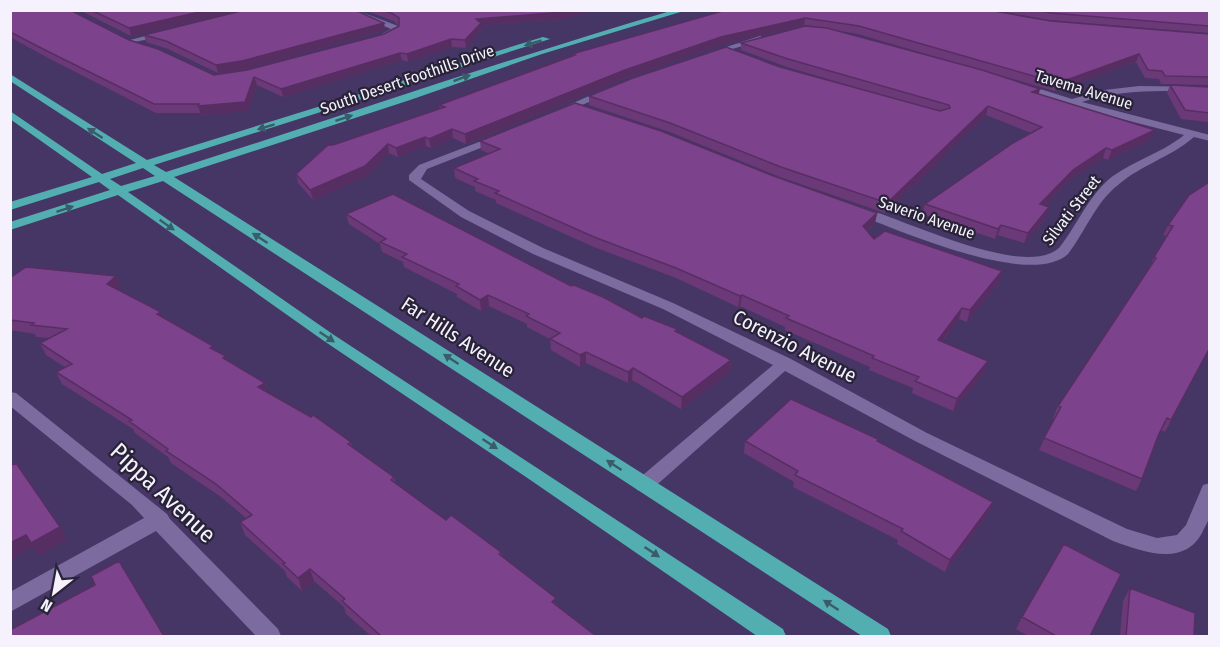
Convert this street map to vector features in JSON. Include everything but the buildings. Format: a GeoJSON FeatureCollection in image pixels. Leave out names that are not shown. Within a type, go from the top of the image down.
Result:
{"type":"FeatureCollection","features":[{"type":"Feature","properties":{"kind":"main road"},"geometry":{"type":"LineString","coordinates":[[609,21],[650,10]]}},
{"type":"Feature","properties":{"kind":"main road","name":"South Desert Foothills Drive"},"geometry":{"type":"LineString","coordinates":[[10,226],[407,98],[539,52],[684,10]]}},
{"type":"Feature","properties":{"kind":"main road","name":"South Desert Foothills Drive"},"geometry":{"type":"LineString","coordinates":[[10,206],[557,35]]}},
{"type":"Feature","properties":{"kind":"main road","name":"Far Hills Avenue"},"geometry":{"type":"LineString","coordinates":[[10,77],[144,165],[415,335],[880,636]]}},
{"type":"Feature","properties":{"kind":"main road"},"geometry":{"type":"LineString","coordinates":[[10,114],[329,338],[533,472],[775,636]]}},
{"type":"Feature","properties":{"kind":"street"},"geometry":{"type":"LineString","coordinates":[[348,10],[395,28],[395,31],[371,40]]}},
{"type":"Feature","properties":{"kind":"street"},"geometry":{"type":"LineString","coordinates":[[145,47],[127,40],[175,31]]}},
{"type":"Feature","properties":{"kind":"street"},"geometry":{"type":"LineString","coordinates":[[703,56],[771,36]]}},
{"type":"Feature","properties":{"kind":"street"},"geometry":{"type":"LineString","coordinates":[[724,49],[735,54]]}},
{"type":"Feature","properties":{"kind":"street","name":"Tavema Avenue"},"geometry":{"type":"LineString","coordinates":[[1014,84],[1070,103],[1209,138]]}},
{"type":"Feature","properties":{"kind":"street"},"geometry":{"type":"LineString","coordinates":[[547,118],[619,86]]}},
{"type":"Feature","properties":{"kind":"street"},"geometry":{"type":"LineString","coordinates":[[1070,103],[1123,89],[1160,87],[1209,90]]}},
{"type":"Feature","properties":{"kind":"street"},"geometry":{"type":"LineString","coordinates":[[573,105],[588,110]]}},
{"type":"Feature","properties":{"kind":"street","name":"Corenzio Avenue"},"geometry":{"type":"LineString","coordinates":[[510,133],[430,164],[415,175],[418,184],[465,214],[538,251],[678,311],[785,363],[921,437],[1120,535],[1145,544],[1164,547],[1180,543],[1191,535],[1209,490]]}},
{"type":"Feature","properties":{"kind":"street","name":"Silvati Street"},"geometry":{"type":"LineString","coordinates":[[1035,263],[1047,261],[1061,253],[1093,204],[1113,182],[1130,171],[1168,153],[1191,134]]}},
{"type":"Feature","properties":{"kind":"street","name":"Saverio Avenue"},"geometry":{"type":"LineString","coordinates":[[840,204],[994,258],[1035,263]]}},
{"type":"Feature","properties":{"kind":"street"},"geometry":{"type":"LineString","coordinates":[[644,485],[785,363]]}},
{"type":"Feature","properties":{"kind":"street","name":"Pippa Avenue"},"geometry":{"type":"LineString","coordinates":[[10,397],[160,519],[270,636]]}},
{"type":"Feature","properties":{"kind":"street"},"geometry":{"type":"LineString","coordinates":[[10,603],[160,519]]}}]}
